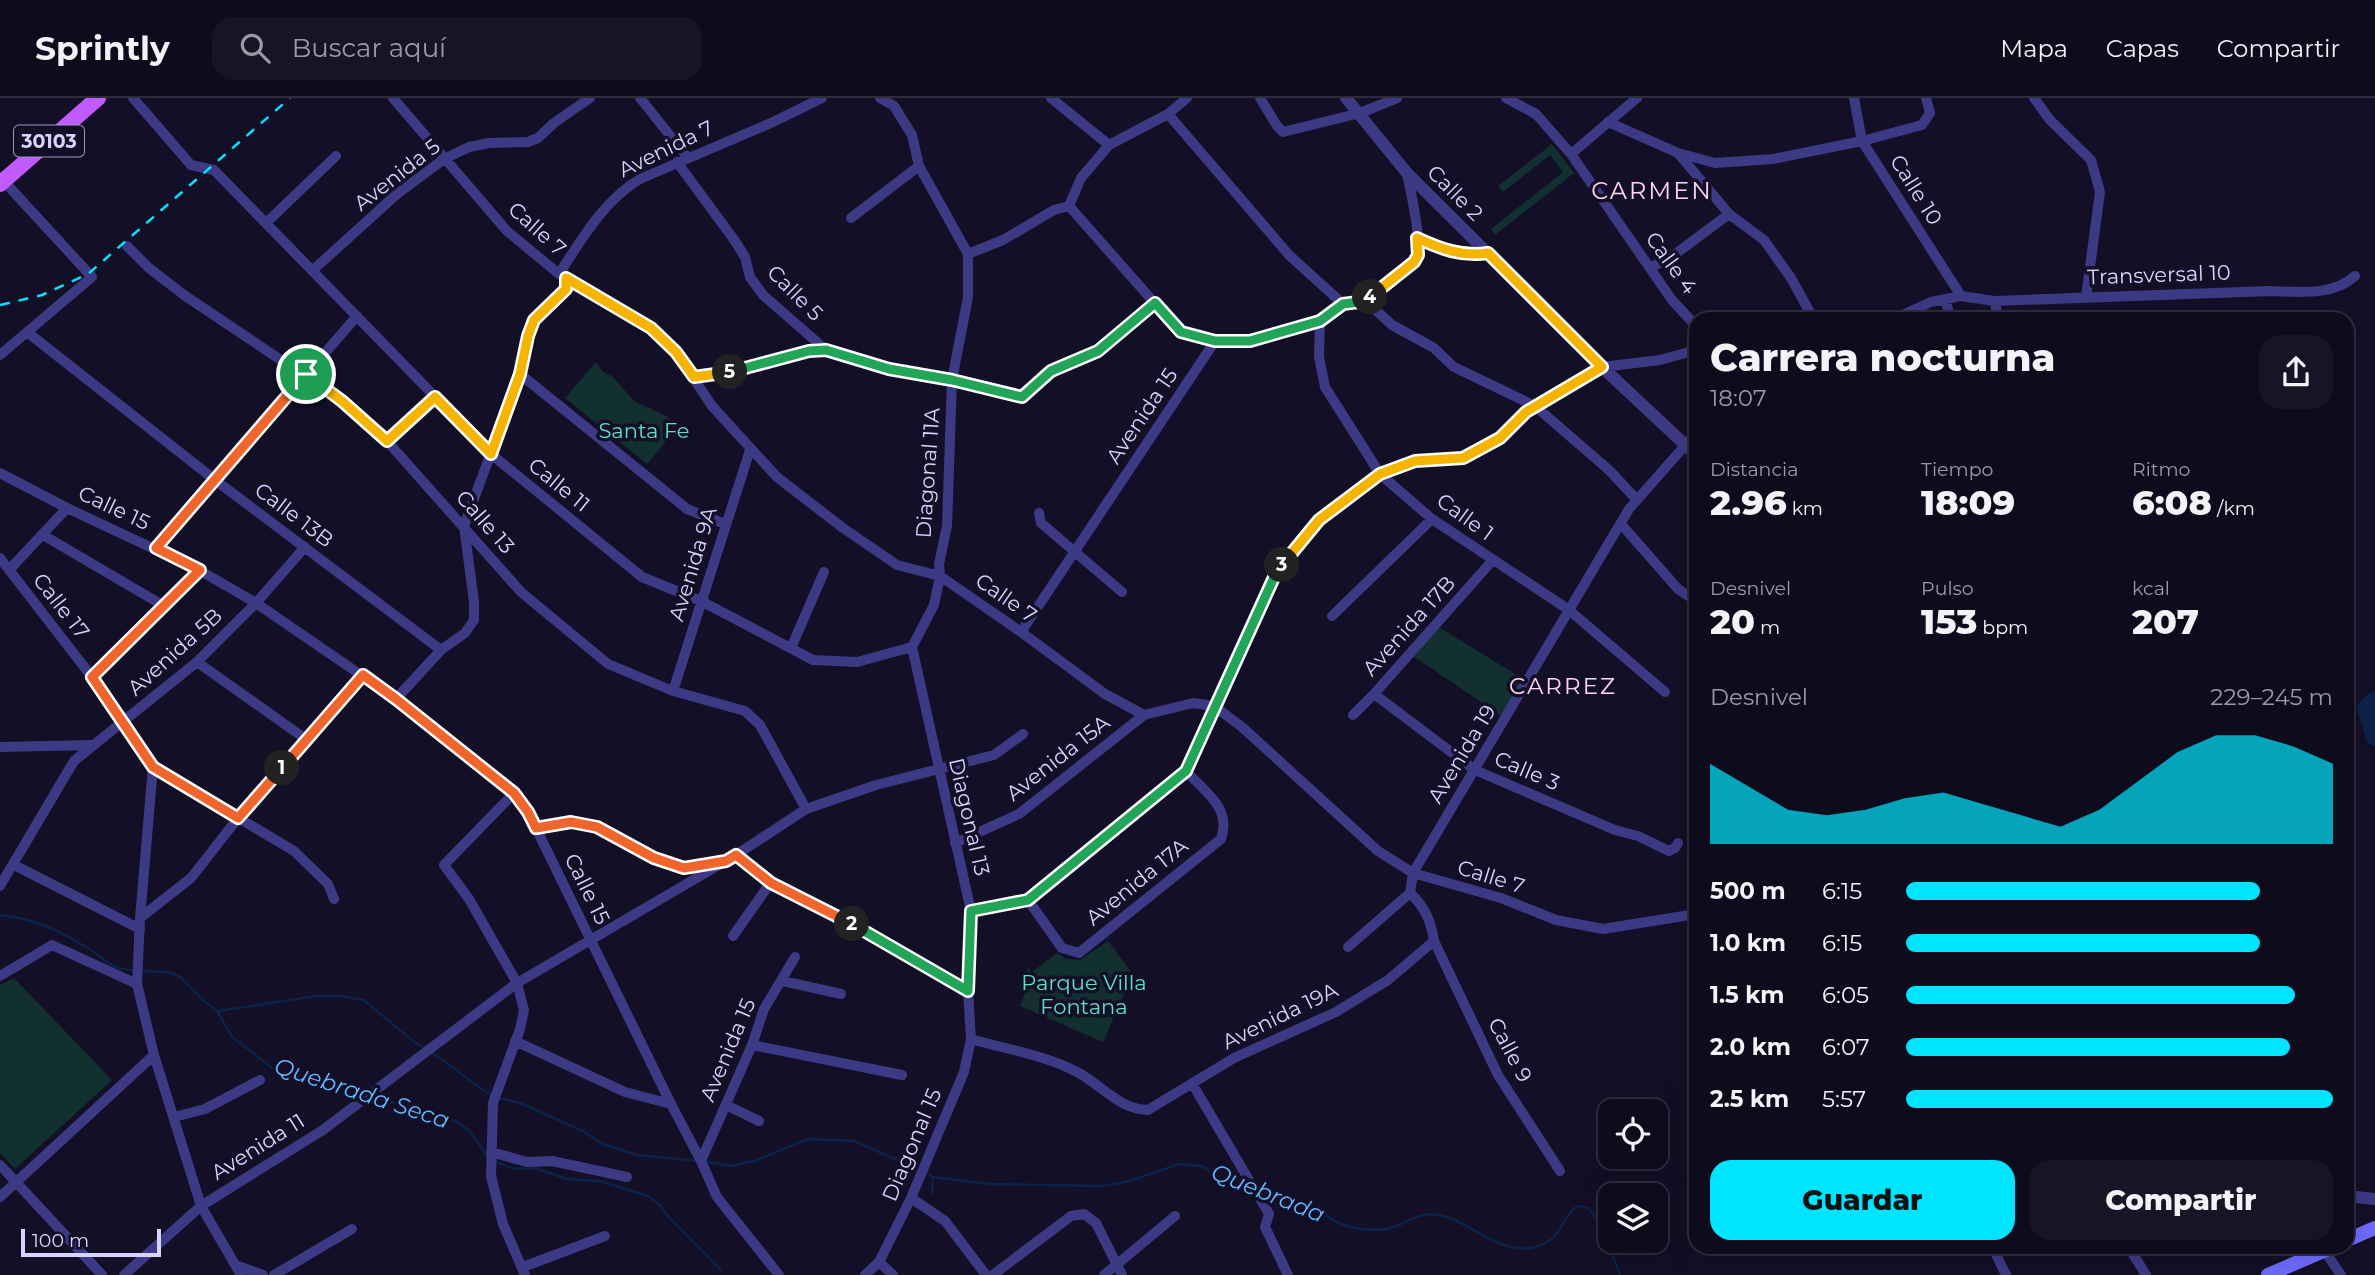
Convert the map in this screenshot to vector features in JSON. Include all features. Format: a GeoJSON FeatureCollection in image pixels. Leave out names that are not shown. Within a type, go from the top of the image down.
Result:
{"type":"FeatureCollection","features":[{"type":"Feature","properties":{"kind":"main road","name":"30103"},"geometry":{"type":"LineString","coordinates":[[1,181],[98,98]]}},
{"type":"Feature","properties":{"kind":"main road"},"geometry":{"type":"LineString","coordinates":[[2354,1237],[2375,1228]]}},
{"type":"Feature","properties":{"kind":"main road"},"geometry":{"type":"LineString","coordinates":[[2267,1275],[2315,1254]]}},
{"type":"Feature","properties":{"kind":"street","name":"Calle 11"},"geometry":{"type":"LineString","coordinates":[[133,98],[191,165],[214,170],[491,454],[642,578],[701,601],[813,660],[857,662],[912,647]]}},
{"type":"Feature","properties":{"kind":"street","name":"Calle 7"},"geometry":{"type":"LineString","coordinates":[[393,98],[507,231],[563,276],[651,328],[676,352],[712,406],[777,477],[897,565],[940,576],[1105,694],[1144,715]]}},
{"type":"Feature","properties":{"kind":"street","name":"Avenida 5"},"geometry":{"type":"LineString","coordinates":[[312,271],[397,194],[444,159],[469,147],[489,143],[528,142],[538,138],[554,122],[590,98]]}},
{"type":"Feature","properties":{"kind":"street","name":"Calle 5"},"geometry":{"type":"LineString","coordinates":[[640,98],[735,241],[744,257],[750,277],[763,295],[826,350],[889,369],[952,380],[1022,397],[1051,371],[1098,351],[1155,303]]}},
{"type":"Feature","properties":{"kind":"street","name":"Avenida 7"},"geometry":{"type":"LineString","coordinates":[[396,699],[441,650],[465,633],[474,620],[464,526],[520,374],[534,320],[566,289],[563,276],[583,235],[625,188],[822,98]]}},
{"type":"Feature","properties":{"kind":"street"},"geometry":{"type":"LineString","coordinates":[[880,98],[893,102],[912,135],[919,166],[968,254],[1003,240],[1055,210],[1069,206]]}},
{"type":"Feature","properties":{"kind":"street"},"geometry":{"type":"LineString","coordinates":[[1051,98],[1109,145]]}},
{"type":"Feature","properties":{"kind":"street"},"geometry":{"type":"LineString","coordinates":[[1069,206],[1081,178],[1109,145],[1168,114],[1187,98]]}},
{"type":"Feature","properties":{"kind":"street"},"geometry":{"type":"LineString","coordinates":[[1260,98],[1283,132],[1360,113],[1397,98]]}},
{"type":"Feature","properties":{"kind":"street","name":"Calle 4"},"geometry":{"type":"LineString","coordinates":[[1506,98],[1536,114],[1571,153],[1672,300],[1689,318]]}},
{"type":"Feature","properties":{"kind":"street"},"geometry":{"type":"LineString","coordinates":[[1571,153],[1637,98]]}},
{"type":"Feature","properties":{"kind":"street","name":"Calle 10"},"geometry":{"type":"LineString","coordinates":[[1854,98],[1862,141],[1961,296]]}},
{"type":"Feature","properties":{"kind":"street"},"geometry":{"type":"LineString","coordinates":[[1608,122],[1678,153],[1715,163],[1773,159],[1862,141],[1922,125],[1930,113],[1926,98]]}},
{"type":"Feature","properties":{"kind":"street"},"geometry":{"type":"LineString","coordinates":[[2034,98],[2050,120],[2091,160],[2100,192],[2086,297]]}},
{"type":"Feature","properties":{"kind":"street"},"geometry":{"type":"LineString","coordinates":[[1354,99],[1360,113]]}},
{"type":"Feature","properties":{"kind":"street","name":"Calle 2"},"geometry":{"type":"LineString","coordinates":[[1360,113],[1408,173],[1602,367],[1689,448]]}},
{"type":"Feature","properties":{"kind":"street"},"geometry":{"type":"LineString","coordinates":[[1168,114],[1289,255],[1343,304]]}},
{"type":"Feature","properties":{"kind":"street"},"geometry":{"type":"LineString","coordinates":[[1678,153],[1729,214],[1764,240],[1791,278],[1810,312]]}},
{"type":"Feature","properties":{"kind":"street"},"geometry":{"type":"LineString","coordinates":[[266,223],[336,156]]}},
{"type":"Feature","properties":{"kind":"street"},"geometry":{"type":"LineString","coordinates":[[851,218],[919,166]]}},
{"type":"Feature","properties":{"kind":"street"},"geometry":{"type":"LineString","coordinates":[[1069,206],[1181,332],[1215,341],[1250,341],[1320,321],[1343,304],[1366,301],[1414,262],[1418,255],[1417,238],[1408,173]]}},
{"type":"Feature","properties":{"kind":"street"},"geometry":{"type":"LineString","coordinates":[[0,355],[92,276],[1,181]]}},
{"type":"Feature","properties":{"kind":"street"},"geometry":{"type":"LineString","coordinates":[[1650,268],[1674,255],[1729,214]]}},
{"type":"Feature","properties":{"kind":"street"},"geometry":{"type":"LineString","coordinates":[[1417,238],[1435,247],[1458,253],[1488,253]]}},
{"type":"Feature","properties":{"kind":"street","name":"Calle 13"},"geometry":{"type":"LineString","coordinates":[[127,246],[149,268],[184,295],[306,374],[342,401],[387,441],[521,592],[608,664],[673,691],[745,711],[754,717],[806,808]]}},
{"type":"Feature","properties":{"kind":"street","name":"Diagonal 11A"},"geometry":{"type":"LineString","coordinates":[[912,647],[934,605],[940,576],[939,564],[947,526],[952,380],[968,297],[968,254]]}},
{"type":"Feature","properties":{"kind":"street","name":"Transversal 10"},"geometry":{"type":"LineString","coordinates":[[1961,296],[1994,301],[2271,291],[2311,293],[2345,285],[2355,276]]}},
{"type":"Feature","properties":{"kind":"street"},"geometry":{"type":"LineString","coordinates":[[1909,312],[1931,302],[1961,296]]}},
{"type":"Feature","properties":{"kind":"street"},"geometry":{"type":"LineString","coordinates":[[1945,300],[1949,312]]}},
{"type":"Feature","properties":{"kind":"street"},"geometry":{"type":"LineString","coordinates":[[1366,301],[1392,325],[1434,348],[1454,367],[1535,405],[1609,470],[1637,500]]}},
{"type":"Feature","properties":{"kind":"street"},"geometry":{"type":"LineString","coordinates":[[1994,301],[1997,312]]}},
{"type":"Feature","properties":{"kind":"street"},"geometry":{"type":"LineString","coordinates":[[156,548],[357,316]]}},
{"type":"Feature","properties":{"kind":"street","name":"Calle 1"},"geometry":{"type":"LineString","coordinates":[[1320,321],[1319,357],[1325,387],[1380,474],[1432,519],[1569,610],[1665,692]]}},
{"type":"Feature","properties":{"kind":"street","name":"Calle 13B"},"geometry":{"type":"LineString","coordinates":[[27,332],[215,480],[441,650]]}},
{"type":"Feature","properties":{"kind":"street","name":"Avenida 15"},"geometry":{"type":"LineString","coordinates":[[1021,632],[1215,341]]}},
{"type":"Feature","properties":{"kind":"street"},"geometry":{"type":"LineString","coordinates":[[694,377],[718,375],[809,351],[826,350]]}},
{"type":"Feature","properties":{"kind":"street"},"geometry":{"type":"LineString","coordinates":[[971,911],[1028,900],[1186,771],[1276,573],[1319,520],[1380,474],[1415,461],[1463,458],[1500,438],[1535,405],[1602,367],[1660,360],[1689,352]]}},
{"type":"Feature","properties":{"kind":"street"},"geometry":{"type":"LineString","coordinates":[[520,374],[687,509],[725,524]]}},
{"type":"Feature","properties":{"kind":"street"},"geometry":{"type":"LineString","coordinates":[[387,441],[435,397]]}},
{"type":"Feature","properties":{"kind":"street","name":"Avenida 9A"},"geometry":{"type":"LineString","coordinates":[[673,691],[750,450]]}},
{"type":"Feature","properties":{"kind":"street","name":"Avenida 19"},"geometry":{"type":"LineString","coordinates":[[1410,893],[1413,873],[1629,509],[1689,452]]}},
{"type":"Feature","properties":{"kind":"street","name":"Calle 15"},"geometry":{"type":"LineString","coordinates":[[0,473],[200,570],[256,603],[396,699],[514,793],[528,812],[717,1197],[779,1275]]}},
{"type":"Feature","properties":{"kind":"street"},"geometry":{"type":"LineString","coordinates":[[9,570],[68,508]]}},
{"type":"Feature","properties":{"kind":"street"},"geometry":{"type":"LineString","coordinates":[[1039,513],[1041,523],[1122,593]]}},
{"type":"Feature","properties":{"kind":"street"},"geometry":{"type":"LineString","coordinates":[[1332,616],[1432,519]]}},
{"type":"Feature","properties":{"kind":"street"},"geometry":{"type":"LineString","coordinates":[[1621,524],[1678,589],[1689,596]]}},
{"type":"Feature","properties":{"kind":"street"},"geometry":{"type":"LineString","coordinates":[[43,535],[164,606]]}},
{"type":"Feature","properties":{"kind":"street","name":"Avenida 5B"},"geometry":{"type":"LineString","coordinates":[[0,886],[74,761],[197,663],[256,603],[305,547]]}},
{"type":"Feature","properties":{"kind":"street","name":"Calle 17"},"geometry":{"type":"LineString","coordinates":[[0,558],[92,677],[153,767],[294,851],[328,884],[334,899]]}},
{"type":"Feature","properties":{"kind":"street","name":"Avenida 17B"},"geometry":{"type":"LineString","coordinates":[[1353,715],[1492,561]]}},
{"type":"Feature","properties":{"kind":"street"},"geometry":{"type":"LineString","coordinates":[[92,677],[200,570]]}},
{"type":"Feature","properties":{"kind":"street"},"geometry":{"type":"LineString","coordinates":[[791,648],[824,572]]}},
{"type":"Feature","properties":{"kind":"street","name":"Diagonal 13"},"geometry":{"type":"LineString","coordinates":[[912,647],[971,911],[968,991],[971,1039]]}},
{"type":"Feature","properties":{"kind":"street"},"geometry":{"type":"LineString","coordinates":[[197,663],[307,740]]}},
{"type":"Feature","properties":{"kind":"street"},"geometry":{"type":"LineString","coordinates":[[140,923],[191,878],[238,818],[363,675]]}},
{"type":"Feature","properties":{"kind":"street","name":"Calle 3"},"geometry":{"type":"LineString","coordinates":[[1374,694],[1475,770],[1670,851],[1678,843]]}},
{"type":"Feature","properties":{"kind":"street"},"geometry":{"type":"LineString","coordinates":[[1144,715],[1193,703],[1214,706]]}},
{"type":"Feature","properties":{"kind":"street","name":"Calle 7"},"geometry":{"type":"LineString","coordinates":[[1214,706],[1242,727],[1378,851],[1413,873],[1501,898],[1556,920],[1603,929],[1689,915]]}},
{"type":"Feature","properties":{"kind":"street","name":"Avenida 15A"},"geometry":{"type":"LineString","coordinates":[[955,844],[1019,814],[1144,715]]}},
{"type":"Feature","properties":{"kind":"street"},"geometry":{"type":"LineString","coordinates":[[940,771],[994,755],[1023,734]]}},
{"type":"Feature","properties":{"kind":"street"},"geometry":{"type":"LineString","coordinates":[[0,747],[92,745]]}},
{"type":"Feature","properties":{"kind":"street"},"geometry":{"type":"LineString","coordinates":[[153,767],[137,984],[154,1055],[201,1206],[240,1271],[263,1275]]}},
{"type":"Feature","properties":{"kind":"street","name":"Avenida 11"},"geometry":{"type":"LineString","coordinates":[[124,1275],[201,1206],[323,1130],[517,983],[731,858],[806,808],[876,785],[940,771]]}},
{"type":"Feature","properties":{"kind":"street","name":"Avenida 17A"},"geometry":{"type":"LineString","coordinates":[[1028,900],[1062,948],[1079,953],[1221,839],[1226,825],[1222,811],[1186,771]]}},
{"type":"Feature","properties":{"kind":"street"},"geometry":{"type":"LineString","coordinates":[[514,793],[444,865],[470,899],[517,983],[524,1010],[493,1103],[491,1176],[503,1224],[524,1271],[604,1236]]}},
{"type":"Feature","properties":{"kind":"street"},"geometry":{"type":"LineString","coordinates":[[536,828],[571,822],[597,827],[654,858],[684,868],[731,858],[771,883],[865,931],[968,991]]}},
{"type":"Feature","properties":{"kind":"street"},"geometry":{"type":"LineString","coordinates":[[14,865],[140,923]]}},
{"type":"Feature","properties":{"kind":"street"},"geometry":{"type":"LineString","coordinates":[[733,936],[771,883]]}},
{"type":"Feature","properties":{"kind":"street"},"geometry":{"type":"LineString","coordinates":[[1348,947],[1410,893]]}},
{"type":"Feature","properties":{"kind":"street","name":"Calle 9"},"geometry":{"type":"LineString","coordinates":[[1410,893],[1419,901],[1431,922],[1434,941],[1498,1075],[1560,1171]]}},
{"type":"Feature","properties":{"kind":"street","name":"Avenida 19A"},"geometry":{"type":"LineString","coordinates":[[971,1039],[1058,1064],[1078,1073],[1114,1099],[1135,1110],[1148,1110],[1234,1059],[1336,1012],[1388,980],[1434,941]]}},
{"type":"Feature","properties":{"kind":"street"},"geometry":{"type":"LineString","coordinates":[[0,976],[52,945],[137,984]]}},
{"type":"Feature","properties":{"kind":"street","name":"Avenida 15"},"geometry":{"type":"LineString","coordinates":[[701,1161],[752,1045],[764,1009],[795,957]]}},
{"type":"Feature","properties":{"kind":"street"},"geometry":{"type":"LineString","coordinates":[[783,981],[841,994]]}},
{"type":"Feature","properties":{"kind":"street","name":"Diagonal 15"},"geometry":{"type":"LineString","coordinates":[[879,1262],[911,1198],[964,1072],[971,1039]]}},
{"type":"Feature","properties":{"kind":"street"},"geometry":{"type":"LineString","coordinates":[[515,1041],[625,1092],[671,1104]]}},
{"type":"Feature","properties":{"kind":"street"},"geometry":{"type":"LineString","coordinates":[[752,1045],[902,1074]]}},
{"type":"Feature","properties":{"kind":"street"},"geometry":{"type":"LineString","coordinates":[[0,1197],[154,1055]]}},
{"type":"Feature","properties":{"kind":"street"},"geometry":{"type":"LineString","coordinates":[[174,1117],[205,1109],[260,1080]]}},
{"type":"Feature","properties":{"kind":"street"},"geometry":{"type":"LineString","coordinates":[[1193,1085],[1269,1214],[1265,1227],[1288,1275]]}},
{"type":"Feature","properties":{"kind":"street"},"geometry":{"type":"LineString","coordinates":[[726,1105],[759,1121]]}},
{"type":"Feature","properties":{"kind":"street"},"geometry":{"type":"LineString","coordinates":[[491,1152],[527,1163],[552,1161],[627,1177]]}},
{"type":"Feature","properties":{"kind":"street"},"geometry":{"type":"LineString","coordinates":[[0,1165],[102,1275]]}},
{"type":"Feature","properties":{"kind":"street"},"geometry":{"type":"LineString","coordinates":[[2354,1197],[2375,1199]]}},
{"type":"Feature","properties":{"kind":"street"},"geometry":{"type":"LineString","coordinates":[[911,1198],[945,1221],[986,1275]]}},
{"type":"Feature","properties":{"kind":"street"},"geometry":{"type":"LineString","coordinates":[[993,1275],[1070,1216],[1084,1214],[1096,1223],[1120,1270]]}},
{"type":"Feature","properties":{"kind":"street"},"geometry":{"type":"LineString","coordinates":[[1104,1275],[1120,1270],[1175,1216]]}},
{"type":"Feature","properties":{"kind":"street"},"geometry":{"type":"LineString","coordinates":[[274,1275],[352,1229]]}},
{"type":"Feature","properties":{"kind":"street"},"geometry":{"type":"LineString","coordinates":[[1996,1254],[2006,1275]]}},
{"type":"Feature","properties":{"kind":"street"},"geometry":{"type":"LineString","coordinates":[[2133,1254],[2146,1275]]}},
{"type":"Feature","properties":{"kind":"street"},"geometry":{"type":"LineString","coordinates":[[2332,1254],[2341,1275]]}},
{"type":"Feature","properties":{"kind":"street"},"geometry":{"type":"LineString","coordinates":[[865,1275],[879,1262],[893,1275]]}},
{"type":"Feature","properties":{"kind":"green space"},"geometry":{"type":"Polygon","coordinates":[[[1552,144],[1574,173],[1495,235],[1491,229],[1563,172],[1550,155],[1503,192],[1498,186],[1552,144]]]}},
{"type":"Feature","properties":{"kind":"green space","name":"Santa Fe"},"geometry":{"type":"Polygon","coordinates":[[[596,362],[634,401],[666,416],[679,426],[647,464],[565,398],[596,362]]]}},
{"type":"Feature","properties":{"kind":"green space"},"geometry":{"type":"Polygon","coordinates":[[[1435,625],[1527,681],[1505,718],[1410,654],[1435,625]]]}},
{"type":"Feature","properties":{"kind":"green space","name":"Parque Villa Fontana"},"geometry":{"type":"Polygon","coordinates":[[[1108,941],[1133,974],[1103,1042],[1020,1006],[1026,991],[1019,988],[1028,968],[1032,972],[1057,953],[1066,959],[1080,960],[1108,941]]]}},
{"type":"Feature","properties":{"kind":"green space"},"geometry":{"type":"Polygon","coordinates":[[[14,978],[112,1080],[15,1169],[0,1153],[0,985],[14,978]]]}},
{"type":"Feature","properties":{"kind":"waterway"},"geometry":{"type":"LineString","coordinates":[[2375,700],[2366,708],[2375,737]]}},
{"type":"Feature","properties":{"kind":"waterway","name":"Quebrada Seca"},"geometry":{"type":"LineString","coordinates":[[0,915],[24,919],[55,930],[113,965],[133,970]]}},
{"type":"Feature","properties":{"kind":"waterway","name":"Quebrada Seca"},"geometry":{"type":"LineString","coordinates":[[139,971],[168,972],[180,977],[217,1011],[232,1037],[275,1070],[361,1096]]}},
{"type":"Feature","properties":{"kind":"waterway"},"geometry":{"type":"LineString","coordinates":[[219,1011],[316,996],[364,1000],[425,1048]]}},
{"type":"Feature","properties":{"kind":"waterway"},"geometry":{"type":"LineString","coordinates":[[430,1052],[493,1095]]}},
{"type":"Feature","properties":{"kind":"waterway","name":"Quebrada Seca"},"geometry":{"type":"LineString","coordinates":[[371,1098],[422,1110],[460,1124],[471,1133],[488,1157]]}},
{"type":"Feature","properties":{"kind":"waterway"},"geometry":{"type":"LineString","coordinates":[[499,1098],[520,1103],[583,1131],[603,1144],[637,1155],[697,1161]]}},
{"type":"Feature","properties":{"kind":"waterway"},"geometry":{"type":"LineString","coordinates":[[704,1161],[731,1166],[754,1161],[808,1139],[854,1141],[920,1170]]}},
{"type":"Feature","properties":{"kind":"waterway","name":"Quebrada Seca"},"geometry":{"type":"LineString","coordinates":[[496,1162],[514,1169],[535,1168],[567,1179],[600,1181],[648,1196],[660,1205],[721,1270]]}},
{"type":"Feature","properties":{"kind":"waterway","name":"Quebrada"},"geometry":{"type":"LineString","coordinates":[[933,1177],[990,1184],[1103,1186],[1130,1181],[1179,1164],[1202,1166],[1221,1179],[1246,1185]]}},
{"type":"Feature","properties":{"kind":"waterway","name":"Quebrada"},"geometry":{"type":"LineString","coordinates":[[926,1173],[933,1177],[932,1193]]}},
{"type":"Feature","properties":{"kind":"waterway","name":"Quebrada"},"geometry":{"type":"LineString","coordinates":[[1256,1187],[1301,1200],[1335,1221],[1359,1229],[1386,1229],[1428,1214],[1437,1215],[1459,1222],[1495,1241],[1520,1248],[1547,1242],[1577,1206],[1589,1208],[1603,1230],[1620,1275]]}},
{"type":"Feature","properties":{"kind":"railway"},"geometry":{"type":"LineString","coordinates":[[0,305],[42,295],[88,274],[290,98]]}},
{"type":"Feature","properties":{"kind":"district","name":"CARMEN"},"geometry":{"type":"Point","coordinates":[1652,191]}},
{"type":"Feature","properties":{"kind":"district","name":"CARREZ"},"geometry":{"type":"Point","coordinates":[1563,686]}},
{"type":"Feature","properties":{"kind":"route"},"geometry":{"type":"LineString","coordinates":[[1417,238],[1435,247],[1458,253],[1488,253],[1602,367],[1526,412],[1500,438],[1463,458],[1415,461],[1380,474],[1319,520],[1276,573],[1186,771],[1028,900],[971,911],[968,991],[865,931],[771,883],[736,855],[726,861],[684,868],[654,858],[597,827],[571,822],[536,828],[514,793],[363,675],[238,818],[153,767],[92,677],[200,570],[156,548],[306,374],[342,401],[387,441],[435,397],[491,454],[520,374],[534,320],[566,289],[566,278],[651,328],[676,352],[694,377],[718,375],[809,351],[826,350],[889,369],[952,380],[1022,397],[1051,371],[1098,351],[1155,303],[1181,332],[1215,341],[1250,341],[1320,321],[1343,304],[1366,301],[1414,262],[1418,255],[1417,238]]}}]}
